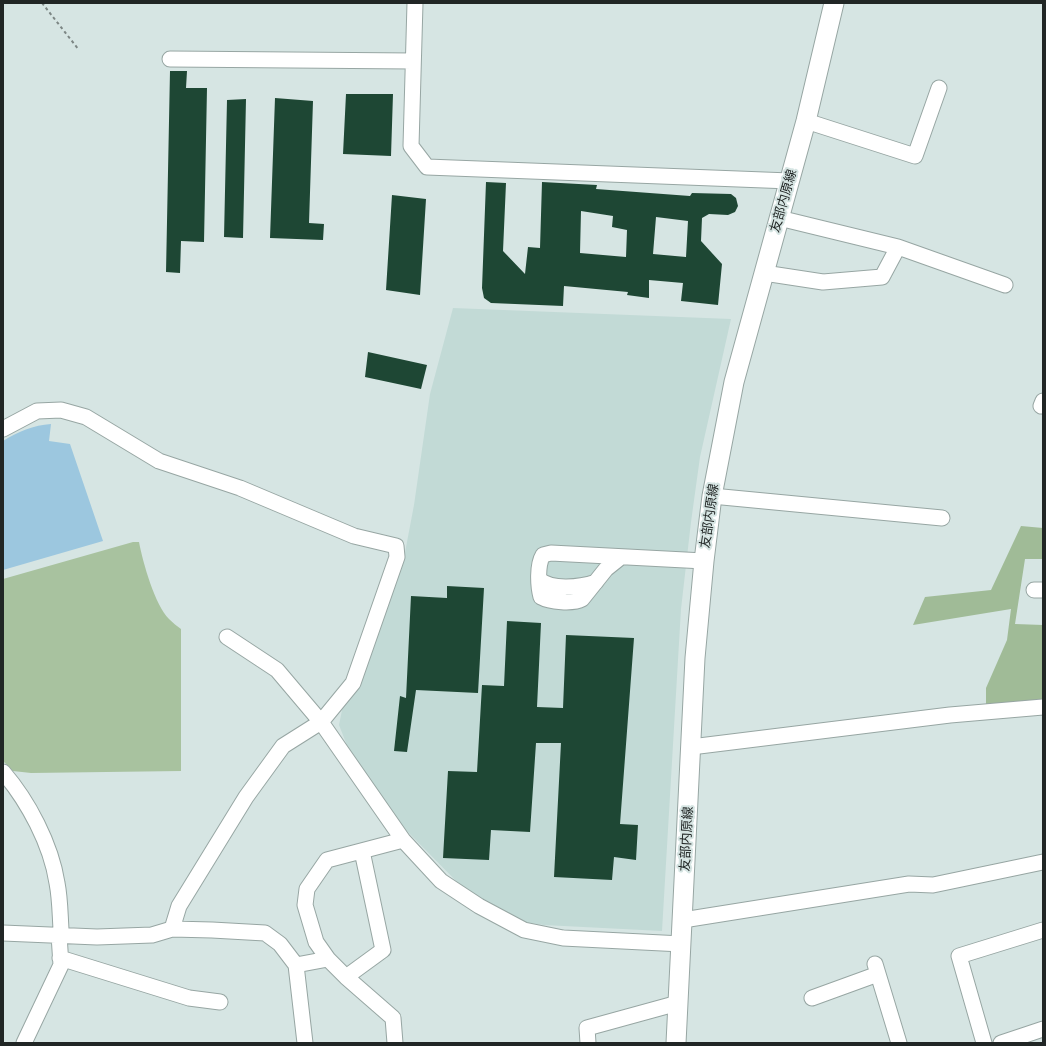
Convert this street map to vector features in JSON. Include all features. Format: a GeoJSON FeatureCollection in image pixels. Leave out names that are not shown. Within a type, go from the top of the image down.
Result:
{"type":"FeatureCollection","features":[{"type":"Feature","properties":{"kind":"main road","name":"友部内原線"},"geometry":{"type":"LineString","coordinates":[[676,1043],[695,658],[712,496],[734,382],[806,121],[834,3]]}},
{"type":"Feature","properties":{"kind":"street"},"geometry":{"type":"LineString","coordinates":[[415,3],[410,146],[427,167],[790,181]]}},
{"type":"Feature","properties":{"kind":"street"},"geometry":{"type":"LineString","coordinates":[[170,59],[413,61]]}},
{"type":"Feature","properties":{"kind":"street"},"geometry":{"type":"LineString","coordinates":[[806,121],[915,156],[939,88]]}},
{"type":"Feature","properties":{"kind":"street"},"geometry":{"type":"LineString","coordinates":[[779,218],[898,247],[1005,285]]}},
{"type":"Feature","properties":{"kind":"street"},"geometry":{"type":"LineString","coordinates":[[764,273],[823,282],[882,277],[898,247]]}},
{"type":"Feature","properties":{"kind":"street"},"geometry":{"type":"LineString","coordinates":[[1043,401],[1041,406],[1043,406]]}},
{"type":"Feature","properties":{"kind":"street"},"geometry":{"type":"LineString","coordinates":[[3,429],[37,411],[61,410],[86,417],[160,461],[240,488],[354,536],[396,546],[397,557],[353,683],[320,722],[283,746],[246,797],[179,906],[172,929]]}},
{"type":"Feature","properties":{"kind":"street"},"geometry":{"type":"LineString","coordinates":[[712,496],[942,518]]}},
{"type":"Feature","properties":{"kind":"street"},"geometry":{"type":"LineString","coordinates":[[621,557],[606,569],[596,582],[577,587],[547,585],[540,579],[540,560],[543,555],[546,554],[621,557],[704,561]]}},
{"type":"Feature","properties":{"kind":"street"},"geometry":{"type":"LineString","coordinates":[[228,637],[277,670],[320,722],[402,840],[441,881],[479,906],[524,930],[563,938],[682,944]]}},
{"type":"Feature","properties":{"kind":"street"},"geometry":{"type":"LineString","coordinates":[[691,747],[950,715],[1043,708]]}},
{"type":"Feature","properties":{"kind":"street"},"geometry":{"type":"LineString","coordinates":[[3,772],[26,802],[49,852],[57,883],[61,929],[59,935],[61,965],[24,1043]]}},
{"type":"Feature","properties":{"kind":"street"},"geometry":{"type":"LineString","coordinates":[[395,1043],[393,1018],[346,977],[328,959],[316,942],[305,905],[307,889],[327,860],[402,840]]}},
{"type":"Feature","properties":{"kind":"street"},"geometry":{"type":"LineString","coordinates":[[346,977],[383,950],[362,851]]}},
{"type":"Feature","properties":{"kind":"street"},"geometry":{"type":"LineString","coordinates":[[683,920],[909,884],[933,885],[1043,862]]}},
{"type":"Feature","properties":{"kind":"street"},"geometry":{"type":"LineString","coordinates":[[3,932],[96,937],[152,936],[172,929],[265,933],[280,944],[296,964],[305,1043]]}},
{"type":"Feature","properties":{"kind":"street"},"geometry":{"type":"LineString","coordinates":[[984,1043],[959,956],[1043,930]]}},
{"type":"Feature","properties":{"kind":"street"},"geometry":{"type":"LineString","coordinates":[[60,958],[190,998],[220,1002]]}},
{"type":"Feature","properties":{"kind":"street"},"geometry":{"type":"LineString","coordinates":[[296,964],[328,959]]}},
{"type":"Feature","properties":{"kind":"street"},"geometry":{"type":"LineString","coordinates":[[812,998],[876,969],[899,1043]]}},
{"type":"Feature","properties":{"kind":"street"},"geometry":{"type":"LineString","coordinates":[[588,1043],[587,1028],[678,1003]]}},
{"type":"Feature","properties":{"kind":"street"},"geometry":{"type":"LineString","coordinates":[[1001,1043],[1043,1029]]}},
{"type":"Feature","properties":{"kind":"path"},"geometry":{"type":"LineString","coordinates":[[42,3],[79,50]]}},
{"type":"Feature","properties":{"kind":"shaded area"},"geometry":{"type":"Polygon","coordinates":[[[453,308],[731,319],[700,457],[681,609],[662,931],[544,925],[524,922],[464,889],[401,825],[348,748],[339,725],[347,685],[403,563],[414,505],[430,394],[453,308]]]}},
{"type":"Feature","properties":{"kind":"green space"},"geometry":{"type":"Polygon","coordinates":[[[1021,526],[1043,528],[1043,559],[1025,559],[1015,624],[1043,625],[1043,704],[986,710],[986,688],[1007,640],[1011,609],[913,625],[925,597],[991,590],[1021,526]]]}},
{"type":"Feature","properties":{"kind":"green space"},"geometry":{"type":"Polygon","coordinates":[[[133,542],[139,542],[143,561],[159,604],[169,619],[181,629],[181,771],[31,773],[13,771],[3,761],[3,579],[133,542]]]}},
{"type":"Feature","properties":{"kind":"water"},"geometry":{"type":"Polygon","coordinates":[[[51,424],[49,441],[70,444],[103,541],[3,570],[3,441],[26,430],[51,424]]]}},
{"type":"Feature","properties":{"kind":"building"},"geometry":{"type":"Polygon","coordinates":[[[170,71],[187,71],[186,88],[207,88],[204,242],[181,241],[180,273],[166,272],[170,71]]]}},
{"type":"Feature","properties":{"kind":"building"},"geometry":{"type":"Polygon","coordinates":[[[346,94],[393,94],[391,156],[343,154],[346,94]]]}},
{"type":"Feature","properties":{"kind":"building"},"geometry":{"type":"Polygon","coordinates":[[[275,98],[313,101],[309,223],[324,224],[323,240],[270,238],[275,98]]]}},
{"type":"Feature","properties":{"kind":"building"},"geometry":{"type":"Polygon","coordinates":[[[246,99],[243,238],[224,237],[227,100],[246,99]]]}},
{"type":"Feature","properties":{"kind":"building"},"geometry":{"type":"Polygon","coordinates":[[[486,182],[506,183],[503,251],[525,274],[528,247],[540,248],[542,182],[597,185],[596,189],[690,196],[692,193],[731,194],[736,198],[738,206],[735,212],[728,215],[709,214],[702,218],[701,241],[722,264],[718,305],[681,301],[683,283],[649,280],[649,298],[627,295],[628,292],[564,286],[563,306],[491,303],[484,298],[482,288],[486,182]],[[581,211],[580,253],[626,257],[627,230],[612,227],[613,216],[581,211]],[[656,217],[653,254],[686,257],[688,221],[656,217]]]}},
{"type":"Feature","properties":{"kind":"building"},"geometry":{"type":"Polygon","coordinates":[[[392,195],[426,199],[420,295],[386,290],[392,195]]]}},
{"type":"Feature","properties":{"kind":"building"},"geometry":{"type":"Polygon","coordinates":[[[368,352],[427,365],[421,389],[365,377],[368,352]]]}},
{"type":"Feature","properties":{"kind":"building"},"geometry":{"type":"Polygon","coordinates":[[[447,586],[484,588],[478,693],[416,690],[407,752],[394,751],[400,696],[406,698],[411,596],[447,598],[447,586]]]}},
{"type":"Feature","properties":{"kind":"building"},"geometry":{"type":"Polygon","coordinates":[[[507,621],[541,623],[537,707],[563,708],[566,635],[634,638],[620,824],[638,825],[636,860],[614,857],[612,880],[554,877],[561,743],[536,743],[530,832],[491,830],[489,860],[443,858],[448,771],[477,772],[482,685],[504,686],[507,621]]]}}]}
